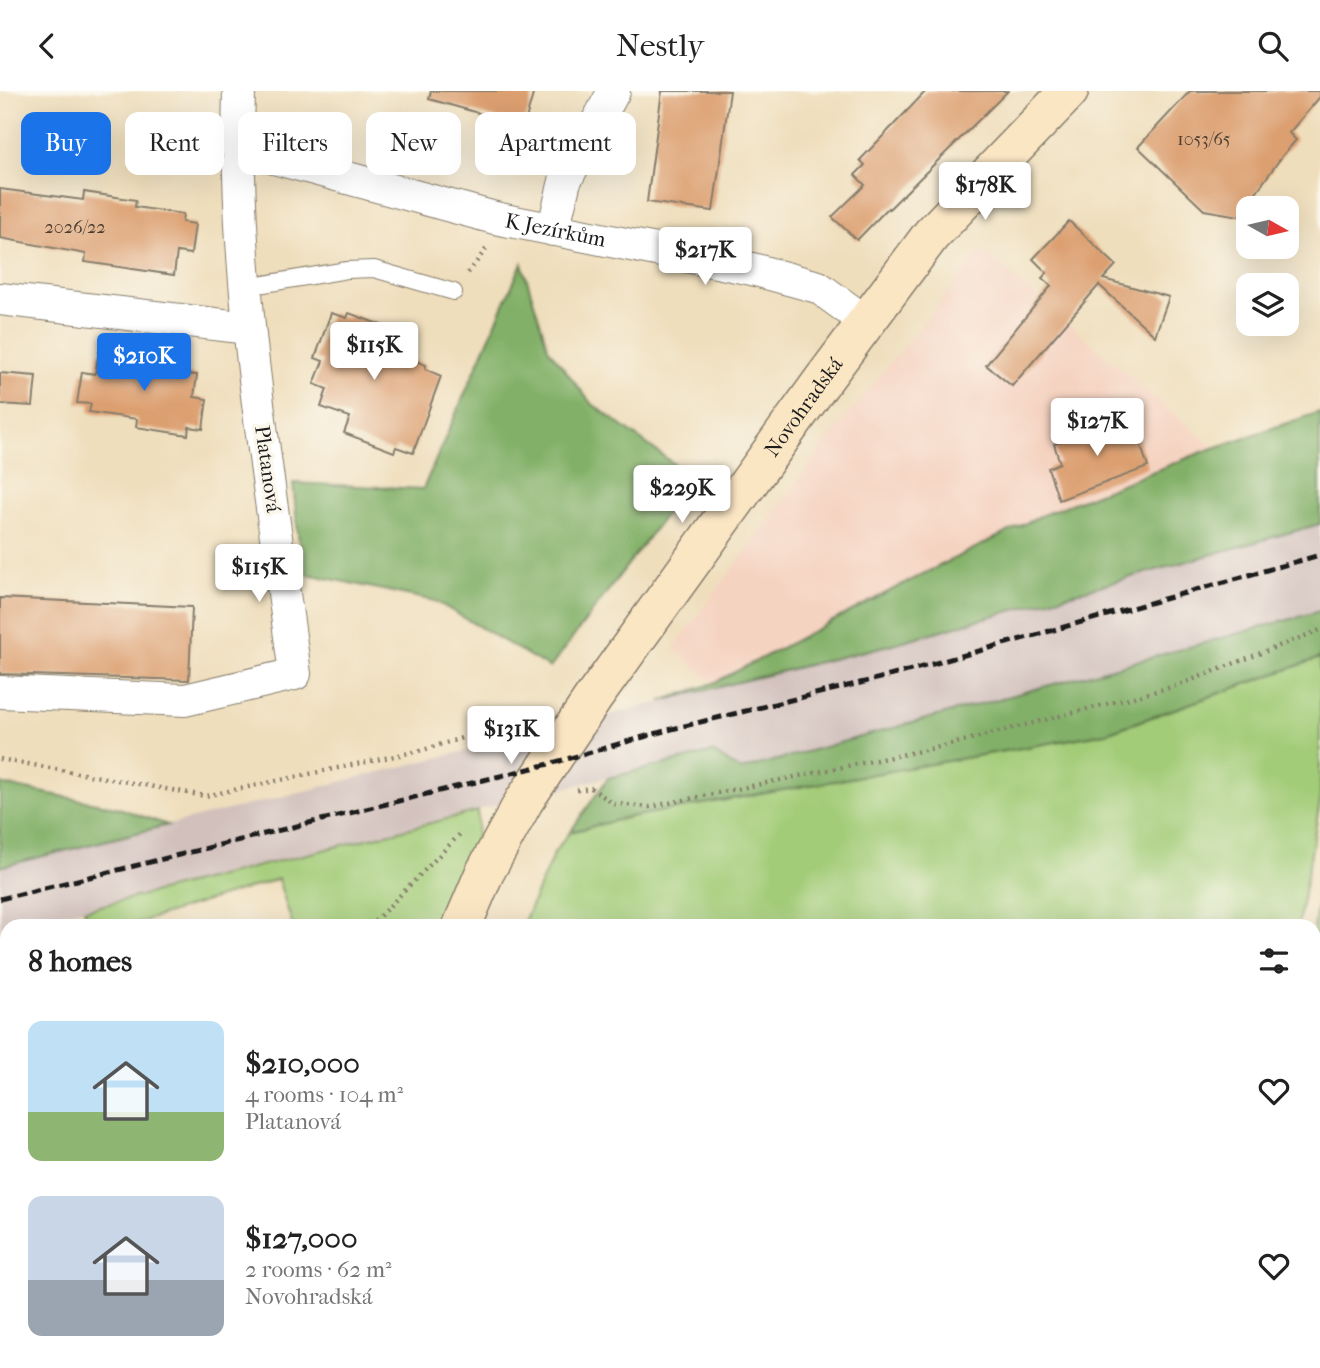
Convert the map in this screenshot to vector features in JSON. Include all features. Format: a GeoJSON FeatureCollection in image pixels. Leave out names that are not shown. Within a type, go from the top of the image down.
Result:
{"type":"FeatureCollection","features":[{"type":"Feature","properties":{"kind":"main road","name":"Novohradská"},"geometry":{"type":"LineString","coordinates":[[465,919],[484,874],[524,801],[593,697],[866,322],[931,235],[1069,91]]}},
{"type":"Feature","properties":{"kind":"street","name":"Platanová"},"geometry":{"type":"LineString","coordinates":[[0,692],[185,700],[295,674],[249,328],[237,148],[239,91]]}},
{"type":"Feature","properties":{"kind":"street"},"geometry":{"type":"LineString","coordinates":[[553,230],[565,181],[614,91]]}},
{"type":"Feature","properties":{"kind":"street","name":"K Jezírkům"},"geometry":{"type":"LineString","coordinates":[[237,148],[495,218],[752,269],[818,287],[866,322]]}},
{"type":"Feature","properties":{"kind":"street"},"geometry":{"type":"LineString","coordinates":[[0,299],[249,328]]}},
{"type":"Feature","properties":{"kind":"lane"},"geometry":{"type":"LineString","coordinates":[[246,287],[347,270],[374,269],[453,292]]}},
{"type":"Feature","properties":{"kind":"path"},"geometry":{"type":"LineString","coordinates":[[453,292],[486,248],[495,218]]}},
{"type":"Feature","properties":{"kind":"path"},"geometry":{"type":"LineString","coordinates":[[524,801],[591,787],[614,804],[650,807],[944,746],[1176,686],[1320,630]]}},
{"type":"Feature","properties":{"kind":"path"},"geometry":{"type":"LineString","coordinates":[[0,759],[205,796],[423,750],[593,697]]}},
{"type":"Feature","properties":{"kind":"path"},"geometry":{"type":"LineString","coordinates":[[375,919],[471,823]]}},
{"type":"Feature","properties":{"kind":"shaded area"},"geometry":{"type":"Polygon","coordinates":[[[982,250],[1214,448],[1040,516],[714,683],[673,649],[827,441],[982,250]]]}},
{"type":"Feature","properties":{"kind":"shaded area"},"geometry":{"type":"Polygon","coordinates":[[[1320,524],[1320,611],[740,771],[713,752],[43,919],[0,919],[0,867],[889,645],[1320,524]]]}},
{"type":"Feature","properties":{"kind":"green space"},"geometry":{"type":"Polygon","coordinates":[[[522,263],[548,348],[591,403],[693,478],[550,668],[435,601],[302,573],[293,483],[423,489],[522,263]]]}},
{"type":"Feature","properties":{"kind":"green space"},"geometry":{"type":"Polygon","coordinates":[[[1320,412],[1320,524],[889,645],[661,701],[714,683],[1040,516],[1205,451],[1320,412]]]}},
{"type":"Feature","properties":{"kind":"green space"},"geometry":{"type":"Polygon","coordinates":[[[1320,611],[1320,658],[1106,733],[629,817],[570,832],[608,778],[713,752],[740,770],[1320,611]]]}},
{"type":"Feature","properties":{"kind":"green space"},"geometry":{"type":"Polygon","coordinates":[[[1320,658],[1320,803],[1299,919],[525,919],[555,851],[570,832],[629,817],[1106,733],[1320,658]]]}},
{"type":"Feature","properties":{"kind":"green space"},"geometry":{"type":"Polygon","coordinates":[[[0,784],[116,807],[168,825],[0,867],[0,784]]]}},
{"type":"Feature","properties":{"kind":"green space"},"geometry":{"type":"Polygon","coordinates":[[[478,811],[477,837],[437,919],[291,919],[278,879],[149,919],[88,919],[84,910],[478,811]]]}},
{"type":"Feature","properties":{"kind":"green space"},"geometry":{"type":"Polygon","coordinates":[[[1320,889],[1320,919],[1315,919],[1320,889]]]}},
{"type":"Feature","properties":{"kind":"building"},"geometry":{"type":"Polygon","coordinates":[[[431,91],[534,91],[528,112],[475,112],[429,99],[431,91]]]}},
{"type":"Feature","properties":{"kind":"building"},"geometry":{"type":"Polygon","coordinates":[[[662,91],[730,91],[713,211],[647,202],[662,91]]]}},
{"type":"Feature","properties":{"kind":"building"},"geometry":{"type":"Polygon","coordinates":[[[926,91],[1008,91],[857,240],[832,217],[865,185],[855,175],[865,165],[860,160],[926,91]]]}},
{"type":"Feature","properties":{"kind":"building"},"geometry":{"type":"Polygon","coordinates":[[[1190,91],[1320,91],[1320,97],[1289,133],[1296,140],[1253,196],[1236,196],[1236,215],[1204,210],[1138,147],[1190,91]]]}},
{"type":"Feature","properties":{"kind":"building"},"geometry":{"type":"Polygon","coordinates":[[[0,189],[83,200],[84,192],[136,200],[135,207],[183,214],[182,222],[195,224],[191,254],[177,252],[174,275],[85,262],[86,254],[0,238],[0,189]]]}},
{"type":"Feature","properties":{"kind":"building"},"geometry":{"type":"Polygon","coordinates":[[[1069,221],[1116,265],[1103,279],[1169,297],[1155,336],[1099,285],[1012,386],[986,365],[1051,286],[1042,278],[1047,273],[1033,259],[1069,221]]]}},
{"type":"Feature","properties":{"kind":"building"},"geometry":{"type":"Polygon","coordinates":[[[331,313],[347,318],[349,313],[408,335],[401,355],[426,365],[425,369],[441,376],[413,453],[396,447],[394,452],[344,433],[350,417],[321,407],[327,389],[314,384],[323,361],[315,358],[331,313]]]}},
{"type":"Feature","properties":{"kind":"building"},"geometry":{"type":"Polygon","coordinates":[[[99,352],[187,365],[186,374],[197,375],[194,397],[207,399],[203,429],[189,427],[188,435],[136,427],[137,419],[89,412],[91,404],[77,403],[82,372],[95,374],[99,352]]]}},
{"type":"Feature","properties":{"kind":"building"},"geometry":{"type":"Polygon","coordinates":[[[0,373],[36,376],[33,406],[0,404],[0,373]]]}},
{"type":"Feature","properties":{"kind":"building"},"geometry":{"type":"Polygon","coordinates":[[[1131,416],[1148,467],[1059,500],[1048,468],[1060,463],[1054,444],[1131,416]]]}},
{"type":"Feature","properties":{"kind":"building"},"geometry":{"type":"Polygon","coordinates":[[[0,598],[192,607],[189,680],[0,674],[0,598]]]}},
{"type":"Feature","properties":{"kind":"railway"},"geometry":{"type":"LineString","coordinates":[[0,899],[549,764],[668,730],[897,674],[1320,555]]}}]}
